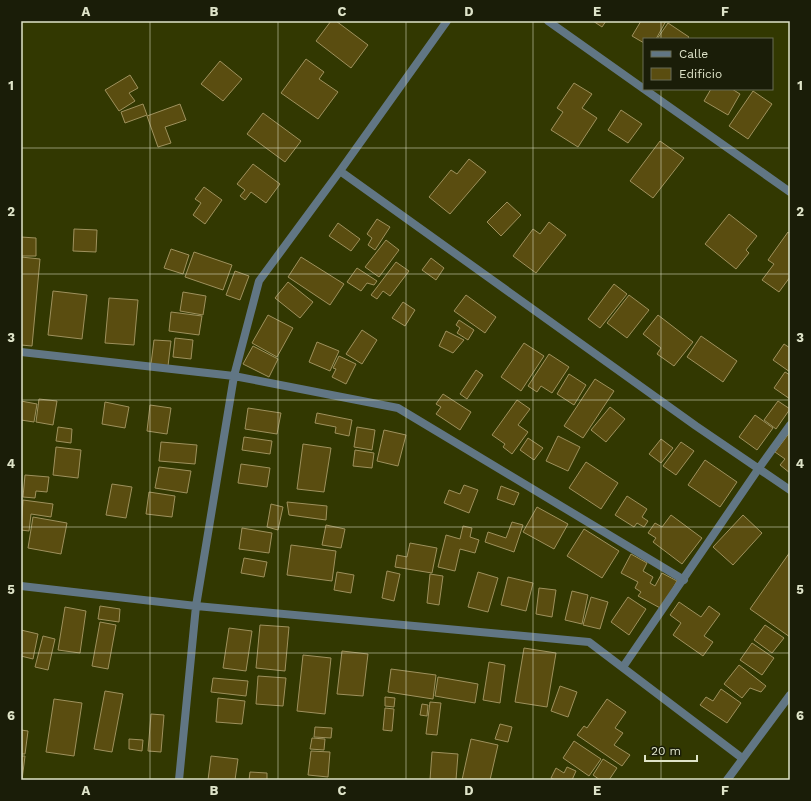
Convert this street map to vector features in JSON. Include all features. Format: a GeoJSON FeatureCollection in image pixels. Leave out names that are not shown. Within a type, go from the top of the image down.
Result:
{"type":"FeatureCollection","features":[{"type":"Feature","properties":{"kind":"street"},"geometry":{"type":"LineString","coordinates":[[179,780],[196,606],[234,376],[259,281],[447,21]]}},
{"type":"Feature","properties":{"kind":"street"},"geometry":{"type":"LineString","coordinates":[[548,21],[643,88]]}},
{"type":"Feature","properties":{"kind":"street"},"geometry":{"type":"LineString","coordinates":[[645,90],[790,192]]}},
{"type":"Feature","properties":{"kind":"street"},"geometry":{"type":"LineString","coordinates":[[340,171],[696,426],[790,490]]}},
{"type":"Feature","properties":{"kind":"street"},"geometry":{"type":"LineString","coordinates":[[21,352],[234,376],[398,408],[684,580]]}},
{"type":"Feature","properties":{"kind":"street"},"geometry":{"type":"LineString","coordinates":[[623,667],[790,425]]}},
{"type":"Feature","properties":{"kind":"street"},"geometry":{"type":"LineString","coordinates":[[21,586],[196,606],[589,642],[742,758]]}},
{"type":"Feature","properties":{"kind":"street"},"geometry":{"type":"LineString","coordinates":[[727,780],[790,695]]}},
{"type":"Feature","properties":{"kind":"building"},"geometry":{"type":"Polygon","coordinates":[[[331,21],[336,21],[368,45],[351,68],[316,41],[331,21]]]}},
{"type":"Feature","properties":{"kind":"building"},"geometry":{"type":"Polygon","coordinates":[[[593,21],[606,21],[602,27],[593,21]]]}},
{"type":"Feature","properties":{"kind":"building"},"geometry":{"type":"Polygon","coordinates":[[[641,21],[666,21],[657,38],[643,38],[643,42],[632,36],[641,21]]]}},
{"type":"Feature","properties":{"kind":"building"},"geometry":{"type":"Polygon","coordinates":[[[668,23],[689,37],[688,38],[658,38],[668,23]]]}},
{"type":"Feature","properties":{"kind":"building"},"geometry":{"type":"Polygon","coordinates":[[[306,59],[324,72],[319,79],[338,92],[318,119],[281,93],[306,59]]]}},
{"type":"Feature","properties":{"kind":"building"},"geometry":{"type":"Polygon","coordinates":[[[220,61],[242,79],[223,101],[201,84],[220,61]]]}},
{"type":"Feature","properties":{"kind":"building"},"geometry":{"type":"Polygon","coordinates":[[[130,75],[138,88],[129,93],[135,101],[119,111],[105,90],[130,75]]]}},
{"type":"Feature","properties":{"kind":"building"},"geometry":{"type":"Polygon","coordinates":[[[574,83],[592,94],[582,108],[597,118],[578,147],[551,130],[563,112],[557,108],[574,83]]]}},
{"type":"Feature","properties":{"kind":"building"},"geometry":{"type":"Polygon","coordinates":[[[710,90],[734,90],[740,94],[728,115],[704,101],[710,90]]]}},
{"type":"Feature","properties":{"kind":"building"},"geometry":{"type":"Polygon","coordinates":[[[753,91],[772,104],[748,139],[729,126],[753,91]]]}},
{"type":"Feature","properties":{"kind":"building"},"geometry":{"type":"Polygon","coordinates":[[[143,104],[147,115],[125,123],[121,112],[143,104]]]}},
{"type":"Feature","properties":{"kind":"building"},"geometry":{"type":"Polygon","coordinates":[[[180,104],[186,120],[165,127],[171,143],[158,147],[147,116],[180,104]]]}},
{"type":"Feature","properties":{"kind":"building"},"geometry":{"type":"Polygon","coordinates":[[[621,110],[642,124],[628,143],[608,130],[621,110]]]}},
{"type":"Feature","properties":{"kind":"building"},"geometry":{"type":"Polygon","coordinates":[[[263,113],[301,141],[285,162],[247,134],[263,113]]]}},
{"type":"Feature","properties":{"kind":"building"},"geometry":{"type":"Polygon","coordinates":[[[660,141],[684,158],[653,198],[630,181],[660,141]]]}},
{"type":"Feature","properties":{"kind":"building"},"geometry":{"type":"Polygon","coordinates":[[[469,159],[486,172],[450,214],[429,197],[451,170],[457,174],[469,159]]]}},
{"type":"Feature","properties":{"kind":"building"},"geometry":{"type":"Polygon","coordinates":[[[253,164],[280,184],[266,203],[251,192],[245,200],[240,196],[245,190],[237,184],[253,164]]]}},
{"type":"Feature","properties":{"kind":"building"},"geometry":{"type":"Polygon","coordinates":[[[204,187],[222,200],[205,224],[193,215],[201,203],[195,199],[204,187]]]}},
{"type":"Feature","properties":{"kind":"building"},"geometry":{"type":"Polygon","coordinates":[[[507,202],[521,215],[501,236],[487,222],[507,202]]]}},
{"type":"Feature","properties":{"kind":"building"},"geometry":{"type":"Polygon","coordinates":[[[729,214],[757,236],[746,250],[749,253],[736,269],[705,244],[729,214]]]}},
{"type":"Feature","properties":{"kind":"building"},"geometry":{"type":"Polygon","coordinates":[[[377,219],[390,227],[375,250],[368,245],[372,238],[367,234],[377,219]]]}},
{"type":"Feature","properties":{"kind":"building"},"geometry":{"type":"Polygon","coordinates":[[[549,222],[566,235],[536,273],[513,256],[533,229],[540,234],[549,222]]]}},
{"type":"Feature","properties":{"kind":"building"},"geometry":{"type":"Polygon","coordinates":[[[338,223],[360,239],[351,251],[329,236],[338,223]]]}},
{"type":"Feature","properties":{"kind":"building"},"geometry":{"type":"Polygon","coordinates":[[[74,229],[97,230],[96,252],[73,251],[74,229]]]}},
{"type":"Feature","properties":{"kind":"building"},"geometry":{"type":"Polygon","coordinates":[[[788,232],[790,234],[790,277],[779,292],[762,280],[774,264],[768,260],[788,232]]]}},
{"type":"Feature","properties":{"kind":"building"},"geometry":{"type":"Polygon","coordinates":[[[21,237],[36,238],[36,256],[21,256],[21,237]]]}},
{"type":"Feature","properties":{"kind":"building"},"geometry":{"type":"Polygon","coordinates":[[[386,240],[399,250],[379,277],[365,267],[386,240]]]}},
{"type":"Feature","properties":{"kind":"building"},"geometry":{"type":"Polygon","coordinates":[[[171,249],[189,255],[183,274],[164,268],[171,249]]]}},
{"type":"Feature","properties":{"kind":"building"},"geometry":{"type":"Polygon","coordinates":[[[194,252],[232,265],[223,290],[185,277],[194,252]]]}},
{"type":"Feature","properties":{"kind":"building"},"geometry":{"type":"Polygon","coordinates":[[[21,257],[40,259],[32,346],[21,345],[21,257]]]}},
{"type":"Feature","properties":{"kind":"building"},"geometry":{"type":"Polygon","coordinates":[[[301,257],[344,284],[330,305],[288,277],[301,257]]]}},
{"type":"Feature","properties":{"kind":"building"},"geometry":{"type":"Polygon","coordinates":[[[431,258],[444,268],[436,280],[422,270],[431,258]]]}},
{"type":"Feature","properties":{"kind":"building"},"geometry":{"type":"Polygon","coordinates":[[[396,262],[409,271],[390,296],[383,291],[377,299],[371,295],[396,262]]]}},
{"type":"Feature","properties":{"kind":"building"},"geometry":{"type":"Polygon","coordinates":[[[357,268],[377,281],[374,285],[367,283],[361,291],[347,282],[357,268]]]}},
{"type":"Feature","properties":{"kind":"building"},"geometry":{"type":"Polygon","coordinates":[[[235,271],[249,276],[240,300],[226,295],[235,271]]]}},
{"type":"Feature","properties":{"kind":"building"},"geometry":{"type":"Polygon","coordinates":[[[288,282],[313,302],[300,318],[275,298],[288,282]]]}},
{"type":"Feature","properties":{"kind":"building"},"geometry":{"type":"Polygon","coordinates":[[[614,284],[627,294],[600,328],[588,319],[614,284]]]}},
{"type":"Feature","properties":{"kind":"building"},"geometry":{"type":"Polygon","coordinates":[[[53,291],[87,295],[82,339],[48,335],[53,291]]]}},
{"type":"Feature","properties":{"kind":"building"},"geometry":{"type":"Polygon","coordinates":[[[183,292],[206,296],[203,315],[180,311],[183,292]]]}},
{"type":"Feature","properties":{"kind":"building"},"geometry":{"type":"Polygon","coordinates":[[[466,295],[496,317],[485,333],[454,311],[466,295]]]}},
{"type":"Feature","properties":{"kind":"building"},"geometry":{"type":"Polygon","coordinates":[[[629,295],[649,310],[627,338],[607,323],[629,295]]]}},
{"type":"Feature","properties":{"kind":"building"},"geometry":{"type":"Polygon","coordinates":[[[109,298],[138,300],[134,345],[105,343],[109,298]]]}},
{"type":"Feature","properties":{"kind":"building"},"geometry":{"type":"Polygon","coordinates":[[[403,302],[415,310],[405,326],[392,318],[403,302]]]}},
{"type":"Feature","properties":{"kind":"building"},"geometry":{"type":"Polygon","coordinates":[[[171,312],[202,316],[199,335],[169,331],[171,312]]]}},
{"type":"Feature","properties":{"kind":"building"},"geometry":{"type":"Polygon","coordinates":[[[268,315],[293,328],[277,357],[252,343],[268,315]]]}},
{"type":"Feature","properties":{"kind":"building"},"geometry":{"type":"Polygon","coordinates":[[[658,315],[693,342],[674,366],[657,354],[661,348],[643,334],[658,315]]]}},
{"type":"Feature","properties":{"kind":"building"},"geometry":{"type":"Polygon","coordinates":[[[459,320],[474,330],[468,340],[457,333],[460,328],[456,325],[459,320]]]}},
{"type":"Feature","properties":{"kind":"building"},"geometry":{"type":"Polygon","coordinates":[[[362,330],[377,340],[362,364],[346,354],[362,330]]]}},
{"type":"Feature","properties":{"kind":"building"},"geometry":{"type":"Polygon","coordinates":[[[446,331],[464,340],[453,353],[439,346],[446,331]]]}},
{"type":"Feature","properties":{"kind":"building"},"geometry":{"type":"Polygon","coordinates":[[[701,336],[737,361],[723,382],[687,357],[701,336]]]}},
{"type":"Feature","properties":{"kind":"building"},"geometry":{"type":"Polygon","coordinates":[[[175,338],[193,340],[191,359],[173,357],[175,338]]]}},
{"type":"Feature","properties":{"kind":"building"},"geometry":{"type":"Polygon","coordinates":[[[154,340],[171,341],[168,366],[151,364],[154,340]]]}},
{"type":"Feature","properties":{"kind":"building"},"geometry":{"type":"Polygon","coordinates":[[[317,342],[339,351],[330,371],[309,362],[317,342]]]}},
{"type":"Feature","properties":{"kind":"building"},"geometry":{"type":"Polygon","coordinates":[[[524,343],[544,356],[521,391],[501,377],[524,343]]]}},
{"type":"Feature","properties":{"kind":"building"},"geometry":{"type":"Polygon","coordinates":[[[784,344],[790,348],[790,372],[773,360],[784,344]]]}},
{"type":"Feature","properties":{"kind":"building"},"geometry":{"type":"Polygon","coordinates":[[[253,346],[278,359],[269,377],[243,364],[253,346]]]}},
{"type":"Feature","properties":{"kind":"building"},"geometry":{"type":"Polygon","coordinates":[[[549,354],[569,367],[552,393],[541,386],[537,392],[528,386],[549,354]]]}},
{"type":"Feature","properties":{"kind":"building"},"geometry":{"type":"Polygon","coordinates":[[[339,356],[356,364],[346,384],[332,377],[336,369],[333,368],[339,356]]]}},
{"type":"Feature","properties":{"kind":"building"},"geometry":{"type":"Polygon","coordinates":[[[476,370],[483,375],[467,399],[460,394],[476,370]]]}},
{"type":"Feature","properties":{"kind":"building"},"geometry":{"type":"Polygon","coordinates":[[[785,372],[790,375],[790,399],[774,388],[785,372]]]}},
{"type":"Feature","properties":{"kind":"building"},"geometry":{"type":"Polygon","coordinates":[[[569,374],[586,385],[574,405],[557,394],[569,374]]]}},
{"type":"Feature","properties":{"kind":"building"},"geometry":{"type":"Polygon","coordinates":[[[595,379],[614,391],[583,438],[564,426],[595,379]]]}},
{"type":"Feature","properties":{"kind":"building"},"geometry":{"type":"Polygon","coordinates":[[[443,394],[471,412],[460,430],[436,414],[441,407],[436,404],[443,394]]]}},
{"type":"Feature","properties":{"kind":"building"},"geometry":{"type":"Polygon","coordinates":[[[39,399],[57,401],[53,425],[36,422],[39,399]]]}},
{"type":"Feature","properties":{"kind":"building"},"geometry":{"type":"Polygon","coordinates":[[[517,400],[530,409],[518,425],[528,432],[512,454],[503,447],[505,444],[492,435],[517,400]]]}},
{"type":"Feature","properties":{"kind":"building"},"geometry":{"type":"Polygon","coordinates":[[[21,401],[37,404],[34,422],[21,420],[21,401]]]}},
{"type":"Feature","properties":{"kind":"building"},"geometry":{"type":"Polygon","coordinates":[[[778,401],[790,409],[776,429],[764,420],[778,401]]]}},
{"type":"Feature","properties":{"kind":"building"},"geometry":{"type":"Polygon","coordinates":[[[105,402],[129,407],[125,428],[102,424],[105,402]]]}},
{"type":"Feature","properties":{"kind":"building"},"geometry":{"type":"Polygon","coordinates":[[[150,405],[171,408],[167,434],[147,431],[150,405]]]}},
{"type":"Feature","properties":{"kind":"building"},"geometry":{"type":"Polygon","coordinates":[[[610,407],[625,419],[606,442],[591,430],[610,407]]]}},
{"type":"Feature","properties":{"kind":"building"},"geometry":{"type":"Polygon","coordinates":[[[248,408],[281,413],[277,434],[245,429],[248,408]]]}},
{"type":"Feature","properties":{"kind":"building"},"geometry":{"type":"Polygon","coordinates":[[[317,413],[352,420],[349,436],[335,433],[336,427],[315,423],[317,413]]]}},
{"type":"Feature","properties":{"kind":"building"},"geometry":{"type":"Polygon","coordinates":[[[755,415],[773,428],[757,450],[739,437],[755,415]]]}},
{"type":"Feature","properties":{"kind":"building"},"geometry":{"type":"Polygon","coordinates":[[[58,427],[72,429],[71,443],[56,441],[58,427]]]}},
{"type":"Feature","properties":{"kind":"building"},"geometry":{"type":"Polygon","coordinates":[[[357,427],[375,430],[372,450],[354,447],[357,427]]]}},
{"type":"Feature","properties":{"kind":"building"},"geometry":{"type":"Polygon","coordinates":[[[384,430],[406,435],[398,466],[377,461],[384,430]]]}},
{"type":"Feature","properties":{"kind":"building"},"geometry":{"type":"Polygon","coordinates":[[[790,432],[790,473],[780,465],[785,459],[775,452],[790,432]]]}},
{"type":"Feature","properties":{"kind":"building"},"geometry":{"type":"Polygon","coordinates":[[[558,436],[580,447],[568,471],[546,461],[558,436]]]}},
{"type":"Feature","properties":{"kind":"building"},"geometry":{"type":"Polygon","coordinates":[[[244,437],[272,441],[270,454],[242,450],[244,437]]]}},
{"type":"Feature","properties":{"kind":"building"},"geometry":{"type":"Polygon","coordinates":[[[528,438],[543,448],[534,460],[520,450],[528,438]]]}},
{"type":"Feature","properties":{"kind":"building"},"geometry":{"type":"Polygon","coordinates":[[[661,439],[673,448],[661,463],[649,454],[661,439]]]}},
{"type":"Feature","properties":{"kind":"building"},"geometry":{"type":"Polygon","coordinates":[[[161,442],[197,445],[195,464],[159,461],[161,442]]]}},
{"type":"Feature","properties":{"kind":"building"},"geometry":{"type":"Polygon","coordinates":[[[681,442],[694,451],[676,475],[663,466],[681,442]]]}},
{"type":"Feature","properties":{"kind":"building"},"geometry":{"type":"Polygon","coordinates":[[[303,444],[331,448],[324,492],[297,489],[303,444]]]}},
{"type":"Feature","properties":{"kind":"building"},"geometry":{"type":"Polygon","coordinates":[[[56,447],[81,450],[78,478],[53,475],[56,447]]]}},
{"type":"Feature","properties":{"kind":"building"},"geometry":{"type":"Polygon","coordinates":[[[355,450],[374,453],[372,468],[353,466],[355,450]]]}},
{"type":"Feature","properties":{"kind":"building"},"geometry":{"type":"Polygon","coordinates":[[[705,460],[737,482],[720,507],[688,485],[705,460]]]}},
{"type":"Feature","properties":{"kind":"building"},"geometry":{"type":"Polygon","coordinates":[[[586,462],[618,483],[601,509],[569,488],[586,462]]]}},
{"type":"Feature","properties":{"kind":"building"},"geometry":{"type":"Polygon","coordinates":[[[241,464],[270,468],[267,487],[238,483],[241,464]]]}},
{"type":"Feature","properties":{"kind":"building"},"geometry":{"type":"Polygon","coordinates":[[[159,467],[191,471],[187,493],[155,488],[159,467]]]}},
{"type":"Feature","properties":{"kind":"building"},"geometry":{"type":"Polygon","coordinates":[[[25,475],[49,477],[47,492],[36,491],[35,498],[23,497],[25,475]]]}},
{"type":"Feature","properties":{"kind":"building"},"geometry":{"type":"Polygon","coordinates":[[[112,484],[132,487],[126,518],[106,515],[112,484]]]}},
{"type":"Feature","properties":{"kind":"building"},"geometry":{"type":"Polygon","coordinates":[[[464,485],[478,490],[469,513],[444,503],[449,490],[460,494],[464,485]]]}},
{"type":"Feature","properties":{"kind":"building"},"geometry":{"type":"Polygon","coordinates":[[[501,486],[519,493],[514,505],[497,499],[501,486]]]}},
{"type":"Feature","properties":{"kind":"building"},"geometry":{"type":"Polygon","coordinates":[[[149,492],[175,496],[172,517],[146,514],[149,492]]]}},
{"type":"Feature","properties":{"kind":"building"},"geometry":{"type":"Polygon","coordinates":[[[627,496],[647,509],[642,517],[648,521],[644,527],[637,523],[634,527],[615,515],[627,496]]]}},
{"type":"Feature","properties":{"kind":"building"},"geometry":{"type":"Polygon","coordinates":[[[23,500],[53,504],[51,517],[31,514],[29,531],[21,530],[23,500]]]}},
{"type":"Feature","properties":{"kind":"building"},"geometry":{"type":"Polygon","coordinates":[[[287,502],[327,506],[326,520],[289,515],[287,502]]]}},
{"type":"Feature","properties":{"kind":"building"},"geometry":{"type":"Polygon","coordinates":[[[271,504],[283,507],[278,530],[267,527],[271,504]]]}},
{"type":"Feature","properties":{"kind":"building"},"geometry":{"type":"Polygon","coordinates":[[[537,507],[568,524],[554,549],[523,532],[537,507]]]}},
{"type":"Feature","properties":{"kind":"building"},"geometry":{"type":"Polygon","coordinates":[[[671,515],[702,538],[682,564],[653,542],[656,538],[648,533],[655,523],[662,527],[671,515]]]}},
{"type":"Feature","properties":{"kind":"building"},"geometry":{"type":"Polygon","coordinates":[[[743,515],[762,533],[733,565],[713,547],[743,515]]]}},
{"type":"Feature","properties":{"kind":"building"},"geometry":{"type":"Polygon","coordinates":[[[33,517],[67,523],[61,554],[28,548],[33,517]]]}},
{"type":"Feature","properties":{"kind":"building"},"geometry":{"type":"Polygon","coordinates":[[[512,522],[523,525],[514,552],[485,542],[488,532],[506,538],[512,522]]]}},
{"type":"Feature","properties":{"kind":"building"},"geometry":{"type":"Polygon","coordinates":[[[326,525],[345,529],[341,548],[322,545],[326,525]]]}},
{"type":"Feature","properties":{"kind":"building"},"geometry":{"type":"Polygon","coordinates":[[[463,526],[472,528],[470,537],[479,540],[475,553],[460,549],[455,571],[438,567],[446,535],[460,539],[463,526]]]}},
{"type":"Feature","properties":{"kind":"building"},"geometry":{"type":"Polygon","coordinates":[[[242,528],[272,533],[269,553],[239,549],[242,528]]]}},
{"type":"Feature","properties":{"kind":"building"},"geometry":{"type":"Polygon","coordinates":[[[584,529],[619,551],[602,578],[567,556],[584,529]]]}},
{"type":"Feature","properties":{"kind":"building"},"geometry":{"type":"Polygon","coordinates":[[[410,543],[437,548],[432,573],[395,567],[397,555],[407,557],[410,543]]]}},
{"type":"Feature","properties":{"kind":"building"},"geometry":{"type":"Polygon","coordinates":[[[291,545],[336,551],[332,581],[287,575],[291,545]]]}},
{"type":"Feature","properties":{"kind":"building"},"geometry":{"type":"Polygon","coordinates":[[[790,552],[790,637],[750,609],[790,552]]]}},
{"type":"Feature","properties":{"kind":"building"},"geometry":{"type":"Polygon","coordinates":[[[631,554],[647,563],[643,571],[653,577],[650,583],[655,586],[662,573],[677,581],[662,609],[638,596],[641,592],[635,588],[638,582],[621,573],[631,554]]]}},
{"type":"Feature","properties":{"kind":"building"},"geometry":{"type":"Polygon","coordinates":[[[244,558],[267,562],[264,577],[241,573],[244,558]]]}},
{"type":"Feature","properties":{"kind":"building"},"geometry":{"type":"Polygon","coordinates":[[[387,571],[400,574],[394,601],[382,598],[387,571]]]}},
{"type":"Feature","properties":{"kind":"building"},"geometry":{"type":"Polygon","coordinates":[[[337,572],[354,575],[351,593],[334,590],[337,572]]]}},
{"type":"Feature","properties":{"kind":"building"},"geometry":{"type":"Polygon","coordinates":[[[478,572],[498,578],[488,612],[468,607],[478,572]]]}},
{"type":"Feature","properties":{"kind":"building"},"geometry":{"type":"Polygon","coordinates":[[[430,574],[443,576],[439,605],[427,603],[430,574]]]}},
{"type":"Feature","properties":{"kind":"building"},"geometry":{"type":"Polygon","coordinates":[[[508,577],[533,583],[526,611],[501,605],[508,577]]]}},
{"type":"Feature","properties":{"kind":"building"},"geometry":{"type":"Polygon","coordinates":[[[539,588],[556,590],[552,617],[536,614],[539,588]]]}},
{"type":"Feature","properties":{"kind":"building"},"geometry":{"type":"Polygon","coordinates":[[[572,591],[588,595],[582,624],[565,620],[572,591]]]}},
{"type":"Feature","properties":{"kind":"building"},"geometry":{"type":"Polygon","coordinates":[[[591,597],[608,602],[600,629],[583,625],[591,597]]]}},
{"type":"Feature","properties":{"kind":"building"},"geometry":{"type":"Polygon","coordinates":[[[628,597],[646,609],[629,635],[611,622],[628,597]]]}},
{"type":"Feature","properties":{"kind":"building"},"geometry":{"type":"Polygon","coordinates":[[[679,602],[701,617],[709,606],[720,614],[704,636],[713,642],[703,656],[673,635],[681,623],[670,615],[679,602]]]}},
{"type":"Feature","properties":{"kind":"building"},"geometry":{"type":"Polygon","coordinates":[[[100,606],[120,609],[119,622],[98,619],[100,606]]]}},
{"type":"Feature","properties":{"kind":"building"},"geometry":{"type":"Polygon","coordinates":[[[65,607],[86,611],[80,653],[58,650],[65,607]]]}},
{"type":"Feature","properties":{"kind":"building"},"geometry":{"type":"Polygon","coordinates":[[[100,622],[116,625],[108,669],[92,666],[100,622]]]}},
{"type":"Feature","properties":{"kind":"building"},"geometry":{"type":"Polygon","coordinates":[[[260,625],[289,627],[285,671],[256,668],[260,625]]]}},
{"type":"Feature","properties":{"kind":"building"},"geometry":{"type":"Polygon","coordinates":[[[765,625],[784,638],[772,653],[754,640],[765,625]]]}},
{"type":"Feature","properties":{"kind":"building"},"geometry":{"type":"Polygon","coordinates":[[[229,628],[252,631],[246,671],[223,668],[229,628]]]}},
{"type":"Feature","properties":{"kind":"building"},"geometry":{"type":"Polygon","coordinates":[[[21,630],[38,634],[33,659],[21,656],[21,630]]]}},
{"type":"Feature","properties":{"kind":"building"},"geometry":{"type":"Polygon","coordinates":[[[43,636],[55,639],[48,670],[35,667],[43,636]]]}},
{"type":"Feature","properties":{"kind":"building"},"geometry":{"type":"Polygon","coordinates":[[[752,643],[774,658],[762,675],[740,660],[752,643]]]}},
{"type":"Feature","properties":{"kind":"building"},"geometry":{"type":"Polygon","coordinates":[[[524,648],[556,653],[547,707],[515,702],[524,648]]]}},
{"type":"Feature","properties":{"kind":"building"},"geometry":{"type":"Polygon","coordinates":[[[342,651],[368,654],[363,696],[337,694],[342,651]]]}},
{"type":"Feature","properties":{"kind":"building"},"geometry":{"type":"Polygon","coordinates":[[[303,655],[331,658],[325,714],[297,711],[303,655]]]}},
{"type":"Feature","properties":{"kind":"building"},"geometry":{"type":"Polygon","coordinates":[[[489,662],[505,665],[500,703],[483,700],[489,662]]]}},
{"type":"Feature","properties":{"kind":"building"},"geometry":{"type":"Polygon","coordinates":[[[739,665],[766,686],[761,692],[750,688],[742,698],[724,684],[739,665]]]}},
{"type":"Feature","properties":{"kind":"building"},"geometry":{"type":"Polygon","coordinates":[[[391,669],[436,675],[433,699],[388,692],[391,669]]]}},
{"type":"Feature","properties":{"kind":"building"},"geometry":{"type":"Polygon","coordinates":[[[258,676],[286,678],[283,706],[256,704],[258,676]]]}},
{"type":"Feature","properties":{"kind":"building"},"geometry":{"type":"Polygon","coordinates":[[[438,677],[478,684],[475,703],[435,696],[438,677]]]}},
{"type":"Feature","properties":{"kind":"building"},"geometry":{"type":"Polygon","coordinates":[[[213,678],[248,681],[246,696],[211,692],[213,678]]]}},
{"type":"Feature","properties":{"kind":"building"},"geometry":{"type":"Polygon","coordinates":[[[560,686],[577,692],[568,717],[551,711],[560,686]]]}},
{"type":"Feature","properties":{"kind":"building"},"geometry":{"type":"Polygon","coordinates":[[[721,689],[741,703],[727,723],[700,705],[706,697],[713,701],[721,689]]]}},
{"type":"Feature","properties":{"kind":"building"},"geometry":{"type":"Polygon","coordinates":[[[105,691],[123,694],[112,752],[94,749],[105,691]]]}},
{"type":"Feature","properties":{"kind":"building"},"geometry":{"type":"Polygon","coordinates":[[[385,697],[395,698],[394,707],[385,706],[385,697]]]}},
{"type":"Feature","properties":{"kind":"building"},"geometry":{"type":"Polygon","coordinates":[[[218,698],[245,701],[242,724],[216,722],[218,698]]]}},
{"type":"Feature","properties":{"kind":"building"},"geometry":{"type":"Polygon","coordinates":[[[54,699],[82,703],[74,756],[46,752],[54,699]]]}},
{"type":"Feature","properties":{"kind":"building"},"geometry":{"type":"Polygon","coordinates":[[[607,699],[626,712],[615,728],[623,733],[614,745],[630,755],[622,766],[577,735],[584,726],[587,728],[607,699]]]}},
{"type":"Feature","properties":{"kind":"building"},"geometry":{"type":"Polygon","coordinates":[[[430,702],[441,703],[437,735],[426,734],[430,702]]]}},
{"type":"Feature","properties":{"kind":"building"},"geometry":{"type":"Polygon","coordinates":[[[422,704],[428,705],[427,716],[420,715],[422,704]]]}},
{"type":"Feature","properties":{"kind":"building"},"geometry":{"type":"Polygon","coordinates":[[[385,708],[394,709],[392,731],[383,730],[385,708]]]}},
{"type":"Feature","properties":{"kind":"building"},"geometry":{"type":"Polygon","coordinates":[[[151,714],[164,715],[161,752],[148,751],[151,714]]]}},
{"type":"Feature","properties":{"kind":"building"},"geometry":{"type":"Polygon","coordinates":[[[500,724],[512,727],[508,742],[495,739],[500,724]]]}},
{"type":"Feature","properties":{"kind":"building"},"geometry":{"type":"Polygon","coordinates":[[[315,727],[332,728],[331,738],[314,737],[315,727]]]}},
{"type":"Feature","properties":{"kind":"building"},"geometry":{"type":"Polygon","coordinates":[[[21,730],[28,731],[25,754],[21,754],[21,730]]]}},
{"type":"Feature","properties":{"kind":"building"},"geometry":{"type":"Polygon","coordinates":[[[312,738],[325,739],[324,750],[310,749],[312,738]]]}},
{"type":"Feature","properties":{"kind":"building"},"geometry":{"type":"Polygon","coordinates":[[[129,739],[143,740],[142,751],[129,749],[129,739]]]}},
{"type":"Feature","properties":{"kind":"building"},"geometry":{"type":"Polygon","coordinates":[[[471,739],[498,745],[490,780],[462,780],[471,739]]]}},
{"type":"Feature","properties":{"kind":"building"},"geometry":{"type":"Polygon","coordinates":[[[574,741],[601,759],[589,776],[563,758],[574,741]]]}},
{"type":"Feature","properties":{"kind":"building"},"geometry":{"type":"Polygon","coordinates":[[[311,751],[330,752],[328,777],[308,775],[311,751]]]}},
{"type":"Feature","properties":{"kind":"building"},"geometry":{"type":"Polygon","coordinates":[[[432,752],[458,754],[456,780],[430,780],[432,752]]]}},
{"type":"Feature","properties":{"kind":"building"},"geometry":{"type":"Polygon","coordinates":[[[21,756],[25,756],[22,780],[21,780],[21,756]]]}},
{"type":"Feature","properties":{"kind":"building"},"geometry":{"type":"Polygon","coordinates":[[[211,756],[238,759],[235,780],[208,780],[211,756]]]}},
{"type":"Feature","properties":{"kind":"building"},"geometry":{"type":"Polygon","coordinates":[[[603,759],[617,768],[609,780],[600,780],[593,775],[603,759]]]}},
{"type":"Feature","properties":{"kind":"building"},"geometry":{"type":"Polygon","coordinates":[[[567,767],[576,771],[572,780],[555,780],[551,778],[556,768],[564,773],[567,767]]]}},
{"type":"Feature","properties":{"kind":"building"},"geometry":{"type":"Polygon","coordinates":[[[250,772],[267,773],[267,780],[249,780],[250,772]]]}}]}
